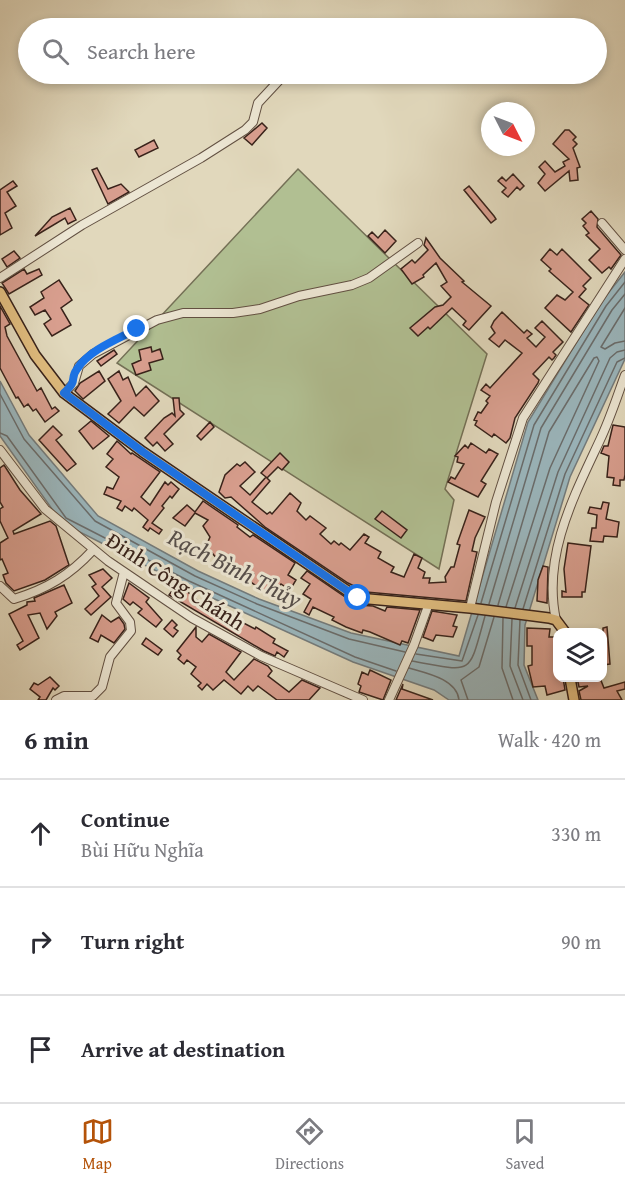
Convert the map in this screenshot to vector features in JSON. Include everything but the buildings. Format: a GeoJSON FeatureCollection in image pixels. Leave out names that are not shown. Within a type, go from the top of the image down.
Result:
{"type":"FeatureCollection","features":[{"type":"Feature","properties":{"kind":"main road"},"geometry":{"type":"LineString","coordinates":[[0,292],[35,355],[64,393],[143,452],[358,598],[543,617],[556,620],[562,628]]}},
{"type":"Feature","properties":{"kind":"main road"},"geometry":{"type":"LineString","coordinates":[[571,682],[574,700]]}},
{"type":"Feature","properties":{"kind":"street"},"geometry":{"type":"LineString","coordinates":[[0,278],[82,225],[201,158],[245,130],[253,122],[258,103],[276,84]]}},
{"type":"Feature","properties":{"kind":"street"},"geometry":{"type":"LineString","coordinates":[[602,223],[625,250]]}},
{"type":"Feature","properties":{"kind":"street"},"geometry":{"type":"LineString","coordinates":[[64,393],[74,383],[76,370],[93,354],[157,320],[183,313],[233,313],[260,309],[299,296],[352,285],[369,278],[418,243]]}},
{"type":"Feature","properties":{"kind":"street"},"geometry":{"type":"LineString","coordinates":[[471,608],[496,502],[523,418],[625,259]]}},
{"type":"Feature","properties":{"kind":"street"},"geometry":{"type":"LineString","coordinates":[[556,620],[552,601],[553,577],[560,534],[625,375]]}},
{"type":"Feature","properties":{"kind":"street","name":"Đinh Công Chánh"},"geometry":{"type":"LineString","coordinates":[[0,450],[45,509],[93,550],[124,572],[192,618],[261,656],[363,700]]}},
{"type":"Feature","properties":{"kind":"street"},"geometry":{"type":"LineString","coordinates":[[0,586],[14,599],[24,596],[75,570],[93,550]]}},
{"type":"Feature","properties":{"kind":"street"},"geometry":{"type":"LineString","coordinates":[[56,700],[64,696],[93,696],[102,687],[110,657],[131,631],[130,622],[116,603],[124,572]]}},
{"type":"Feature","properties":{"kind":"street"},"geometry":{"type":"LineString","coordinates":[[389,700],[429,606]]}},
{"type":"Feature","properties":{"kind":"green space"},"geometry":{"type":"Polygon","coordinates":[[[298,169],[487,354],[445,489],[454,500],[439,569],[117,363],[298,169]]]}},
{"type":"Feature","properties":{"kind":"water"},"geometry":{"type":"Polygon","coordinates":[[[625,272],[625,359],[570,477],[525,625],[524,665],[538,700],[449,700],[434,690],[353,662],[186,586],[62,523],[0,436],[0,381],[29,435],[98,516],[198,571],[259,599],[351,633],[459,656],[528,422],[601,302],[625,272]]]}},
{"type":"Feature","properties":{"kind":"route"},"geometry":{"type":"LineString","coordinates":[[137,329],[93,354],[82,363],[76,370],[74,383],[64,393],[143,452],[292,556],[358,598]]}},
{"type":"Feature","properties":{"kind":"water label","name":"Rạch Bình Thủy"},"geometry":{"type":"Point","coordinates":[235,568]}}]}
